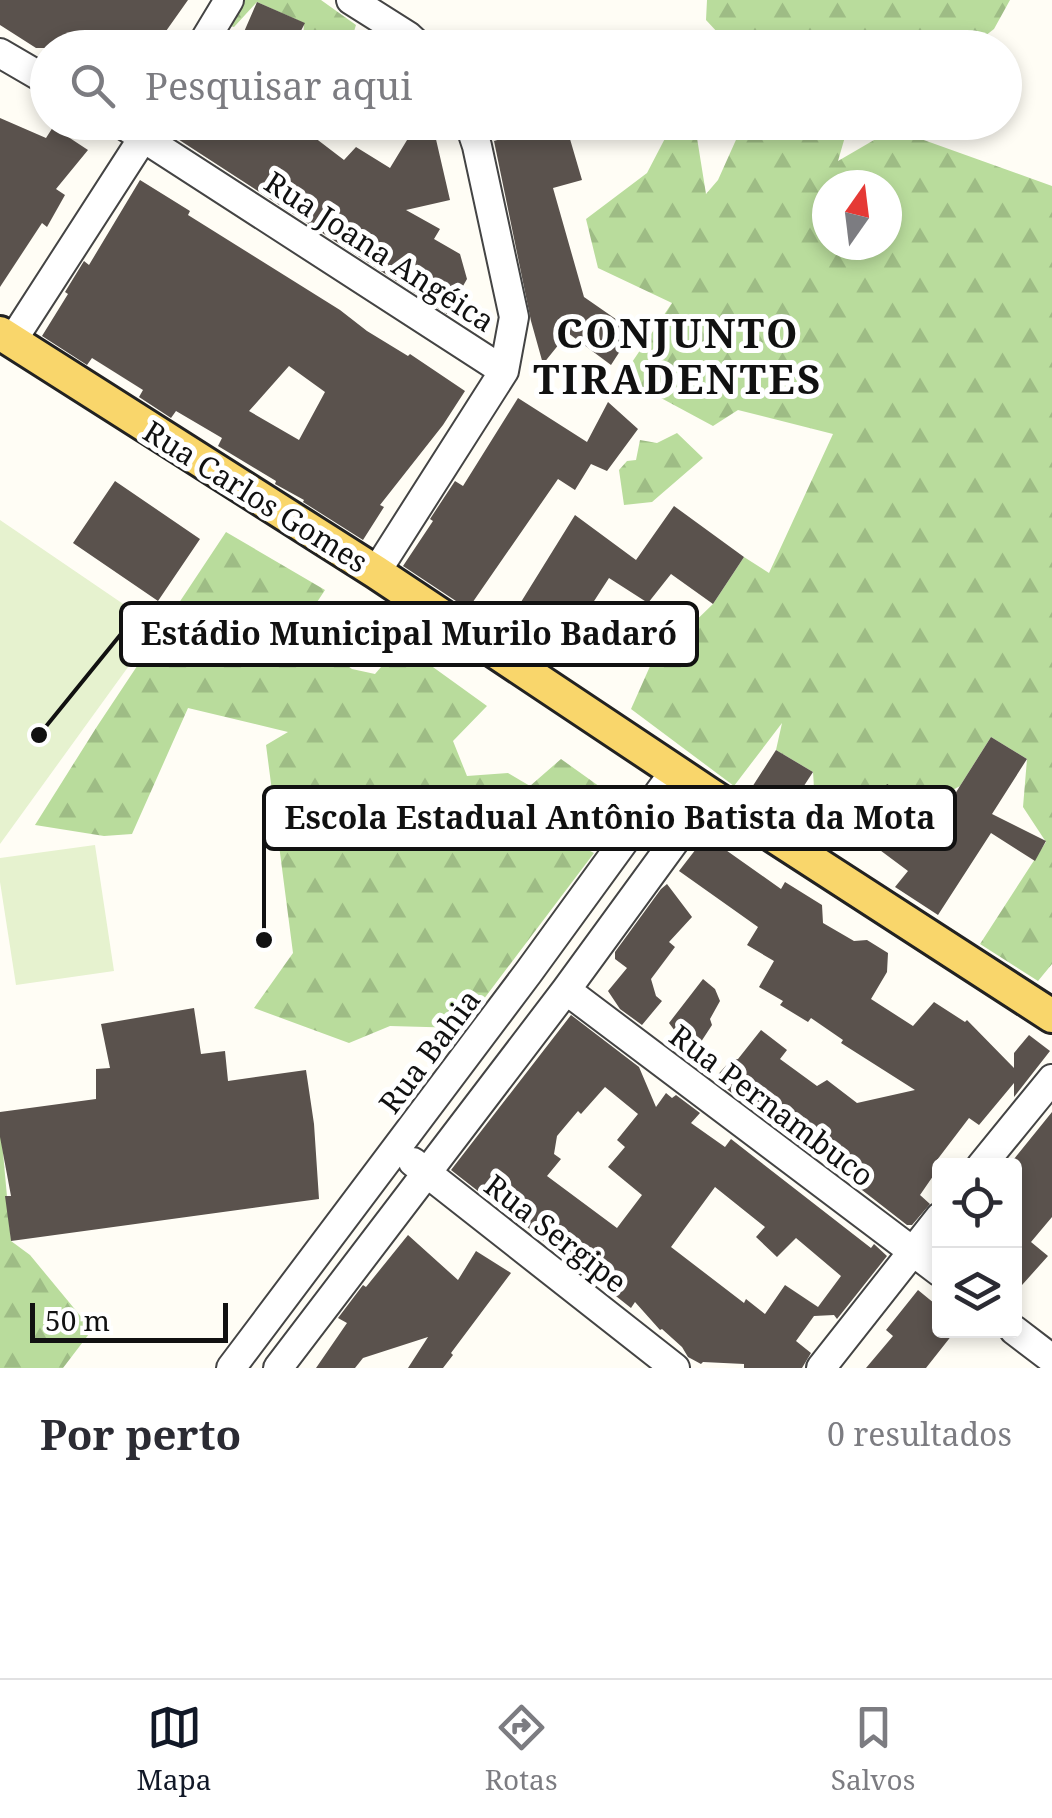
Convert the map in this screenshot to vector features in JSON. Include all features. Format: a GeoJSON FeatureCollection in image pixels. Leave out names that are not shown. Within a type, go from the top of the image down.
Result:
{"type":"FeatureCollection","features":[{"type":"Feature","properties":{"kind":"main road","name":"Rua Carlos Gomes"},"geometry":{"type":"LineString","coordinates":[[6,337],[376,572],[1052,1016]]}},
{"type":"Feature","properties":{"kind":"street"},"geometry":{"type":"LineString","coordinates":[[211,30],[229,0]]}},
{"type":"Feature","properties":{"kind":"street"},"geometry":{"type":"LineString","coordinates":[[351,0],[398,30]]}},
{"type":"Feature","properties":{"kind":"street"},"geometry":{"type":"LineString","coordinates":[[0,53],[30,70]]}},
{"type":"Feature","properties":{"kind":"street"},"geometry":{"type":"LineString","coordinates":[[6,337],[131,140]]}},
{"type":"Feature","properties":{"kind":"street","name":"Rua Joana Angéica"},"geometry":{"type":"LineString","coordinates":[[159,140],[504,370]]}},
{"type":"Feature","properties":{"kind":"street"},"geometry":{"type":"LineString","coordinates":[[376,572],[504,370],[514,317],[475,140]]}},
{"type":"Feature","properties":{"kind":"street","name":"Rua Bahia"},"geometry":{"type":"LineString","coordinates":[[231,1368],[675,771]]}},
{"type":"Feature","properties":{"kind":"street"},"geometry":{"type":"LineString","coordinates":[[252,1340],[282,1367],[709,794]]}},
{"type":"Feature","properties":{"kind":"street","name":"Rua Pernambuco"},"geometry":{"type":"LineString","coordinates":[[566,990],[932,1266]]}},
{"type":"Feature","properties":{"kind":"street"},"geometry":{"type":"LineString","coordinates":[[988,1158],[1052,1079]]}},
{"type":"Feature","properties":{"kind":"street","name":"Rua Sergipe"},"geometry":{"type":"LineString","coordinates":[[396,1149],[675,1368]]}},
{"type":"Feature","properties":{"kind":"street"},"geometry":{"type":"LineString","coordinates":[[821,1368],[932,1227]]}},
{"type":"Feature","properties":{"kind":"street"},"geometry":{"type":"LineString","coordinates":[[1022,1336],[1052,1359]]}},
{"type":"Feature","properties":{"kind":"green space"},"geometry":{"type":"Polygon","coordinates":[[[236,0],[321,0],[356,25],[354,30],[304,30],[304,23],[257,2],[234,27],[220,24],[236,0]]]}},
{"type":"Feature","properties":{"kind":"green space"},"geometry":{"type":"Polygon","coordinates":[[[707,0],[1010,0],[993,30],[715,30],[706,20],[707,0]]]}},
{"type":"Feature","properties":{"kind":"green space"},"geometry":{"type":"Polygon","coordinates":[[[664,140],[697,140],[706,194],[718,180],[736,140],[844,140],[838,161],[874,140],[924,140],[1052,186],[1052,964],[1038,981],[980,944],[1046,842],[1023,807],[1027,759],[991,737],[960,786],[924,806],[887,785],[857,833],[817,834],[813,772],[776,750],[782,723],[734,786],[631,709],[651,664],[713,604],[744,557],[769,573],[833,434],[738,410],[713,426],[622,377],[672,303],[598,268],[586,219],[647,173],[664,140]]]}},
{"type":"Feature","properties":{"kind":"green space"},"geometry":{"type":"Polygon","coordinates":[[[677,433],[703,458],[652,502],[624,505],[619,470],[627,461],[636,460],[640,440],[657,443],[677,433]]]}},
{"type":"Feature","properties":{"kind":"green space"},"geometry":{"type":"Polygon","coordinates":[[[0,520],[157,627],[0,844],[0,520]]]}},
{"type":"Feature","properties":{"kind":"green space"},"geometry":{"type":"Polygon","coordinates":[[[226,532],[325,590],[298,631],[352,669],[375,674],[401,644],[487,706],[453,741],[467,776],[508,773],[530,786],[561,759],[603,789],[561,836],[594,853],[462,1028],[390,1026],[349,1043],[254,1008],[293,953],[266,745],[288,732],[188,708],[132,834],[104,836],[35,825],[226,532]]]}},
{"type":"Feature","properties":{"kind":"green space"},"geometry":{"type":"Polygon","coordinates":[[[95,845],[114,971],[16,985],[0,858],[95,845]]]}},
{"type":"Feature","properties":{"kind":"green space"},"geometry":{"type":"Polygon","coordinates":[[[0,1119],[11,1241],[30,1255],[92,1330],[63,1368],[0,1368],[0,1119]]]}},
{"type":"Feature","properties":{"kind":"building"},"geometry":{"type":"Polygon","coordinates":[[[0,0],[188,0],[167,30],[30,30],[30,44],[0,25],[0,0]]]}},
{"type":"Feature","properties":{"kind":"building"},"geometry":{"type":"Polygon","coordinates":[[[257,2],[305,23],[301,30],[245,30],[257,2]]]}},
{"type":"Feature","properties":{"kind":"building"},"geometry":{"type":"Polygon","coordinates":[[[0,118],[30,131],[30,140],[73,140],[88,150],[56,189],[65,195],[47,227],[42,223],[0,287],[0,118]]]}},
{"type":"Feature","properties":{"kind":"building"},"geometry":{"type":"Polygon","coordinates":[[[179,140],[318,140],[344,160],[356,147],[390,168],[407,140],[436,140],[450,200],[406,210],[440,229],[434,239],[460,254],[467,279],[447,314],[179,140]]]}},
{"type":"Feature","properties":{"kind":"building"},"geometry":{"type":"Polygon","coordinates":[[[570,140],[582,180],[553,188],[584,297],[633,331],[611,365],[568,333],[543,364],[494,141],[570,140]]]}},
{"type":"Feature","properties":{"kind":"building"},"geometry":{"type":"Polygon","coordinates":[[[140,180],[190,211],[188,215],[465,391],[380,505],[384,507],[363,540],[218,446],[222,438],[176,411],[171,418],[139,397],[143,390],[92,358],[87,365],[42,336],[84,261],[89,265],[140,180]],[[289,366],[249,411],[299,440],[325,392],[289,366]]]}},
{"type":"Feature","properties":{"kind":"building"},"geometry":{"type":"Polygon","coordinates":[[[518,398],[587,442],[608,402],[638,429],[607,471],[591,464],[575,490],[558,479],[468,609],[403,566],[455,481],[463,486],[518,398]]]}},
{"type":"Feature","properties":{"kind":"building"},"geometry":{"type":"Polygon","coordinates":[[[115,481],[200,539],[158,601],[73,543],[115,481]]]}},
{"type":"Feature","properties":{"kind":"building"},"geometry":{"type":"Polygon","coordinates":[[[674,506],[744,557],[713,604],[671,574],[648,603],[609,578],[575,638],[521,602],[575,515],[636,560],[674,506]]]}},
{"type":"Feature","properties":{"kind":"building"},"geometry":{"type":"Polygon","coordinates":[[[991,737],[1027,759],[992,814],[1046,841],[1035,861],[991,833],[938,915],[895,887],[908,871],[857,833],[887,784],[941,816],[991,737]]]}},
{"type":"Feature","properties":{"kind":"building"},"geometry":{"type":"Polygon","coordinates":[[[776,750],[813,772],[783,818],[747,795],[776,750]]]}},
{"type":"Feature","properties":{"kind":"building"},"geometry":{"type":"Polygon","coordinates":[[[706,836],[781,889],[785,882],[822,905],[823,923],[854,941],[867,940],[888,953],[887,972],[871,999],[913,1026],[934,1002],[967,1020],[1014,1068],[1014,1053],[1029,1035],[1050,1051],[1014,1097],[1014,1083],[979,1125],[969,1118],[939,1158],[932,1158],[932,1178],[920,1195],[930,1204],[912,1225],[714,1079],[731,1060],[738,1059],[761,1030],[787,1050],[780,1059],[817,1086],[827,1080],[857,1103],[915,1090],[841,1043],[843,1040],[811,1018],[808,1022],[780,1005],[783,1001],[759,987],[774,961],[747,945],[758,927],[679,871],[706,836]]]}},
{"type":"Feature","properties":{"kind":"building"},"geometry":{"type":"Polygon","coordinates":[[[667,884],[692,917],[669,942],[675,947],[651,979],[656,996],[662,1001],[642,1025],[620,1009],[608,991],[627,968],[615,959],[615,952],[667,884]]]}},
{"type":"Feature","properties":{"kind":"building"},"geometry":{"type":"Polygon","coordinates":[[[703,979],[715,989],[720,1001],[710,1019],[712,1025],[697,1048],[669,1023],[703,979]]]}},
{"type":"Feature","properties":{"kind":"building"},"geometry":{"type":"Polygon","coordinates":[[[194,1008],[201,1054],[225,1051],[228,1081],[306,1070],[319,1199],[11,1241],[5,1196],[11,1196],[0,1137],[0,1112],[96,1099],[96,1069],[110,1068],[101,1024],[194,1008]]]}},
{"type":"Feature","properties":{"kind":"building"},"geometry":{"type":"Polygon","coordinates":[[[571,1015],[639,1067],[656,1107],[666,1093],[672,1098],[676,1095],[700,1113],[691,1123],[725,1147],[731,1139],[871,1248],[874,1244],[887,1256],[837,1319],[834,1315],[814,1316],[796,1341],[811,1353],[802,1368],[701,1364],[688,1357],[635,1302],[631,1308],[590,1269],[567,1261],[512,1214],[451,1170],[571,1015]],[[605,1087],[557,1136],[554,1154],[561,1159],[547,1176],[617,1228],[642,1195],[608,1167],[625,1147],[617,1140],[638,1114],[605,1087]],[[715,1187],[671,1247],[744,1303],[746,1299],[765,1314],[785,1285],[818,1307],[841,1276],[796,1238],[777,1257],[756,1237],[765,1227],[715,1187]]]}},
{"type":"Feature","properties":{"kind":"building"},"geometry":{"type":"Polygon","coordinates":[[[1052,1112],[1052,1217],[1031,1242],[1048,1256],[1022,1285],[1022,1158],[1015,1158],[1052,1112]]]}},
{"type":"Feature","properties":{"kind":"building"},"geometry":{"type":"Polygon","coordinates":[[[408,1235],[458,1280],[476,1251],[511,1273],[443,1368],[408,1368],[428,1337],[363,1358],[355,1368],[316,1368],[347,1323],[338,1318],[408,1235]]]}},
{"type":"Feature","properties":{"kind":"building"},"geometry":{"type":"Polygon","coordinates":[[[918,1290],[932,1301],[932,1338],[950,1338],[926,1368],[866,1368],[893,1336],[886,1330],[918,1290]]]}},
{"type":"Feature","properties":{"kind":"place","name":"Estádio Municipal Murilo Badaró"},"geometry":{"type":"Point","coordinates":[39,735]}},
{"type":"Feature","properties":{"kind":"place","name":"Escola Estadual Antônio Batista da Mota"},"geometry":{"type":"Point","coordinates":[264,940]}},
{"type":"Feature","properties":{"kind":"district","name":"CONJUNTO TIRADENTES"},"geometry":{"type":"Point","coordinates":[678,355]}}]}
